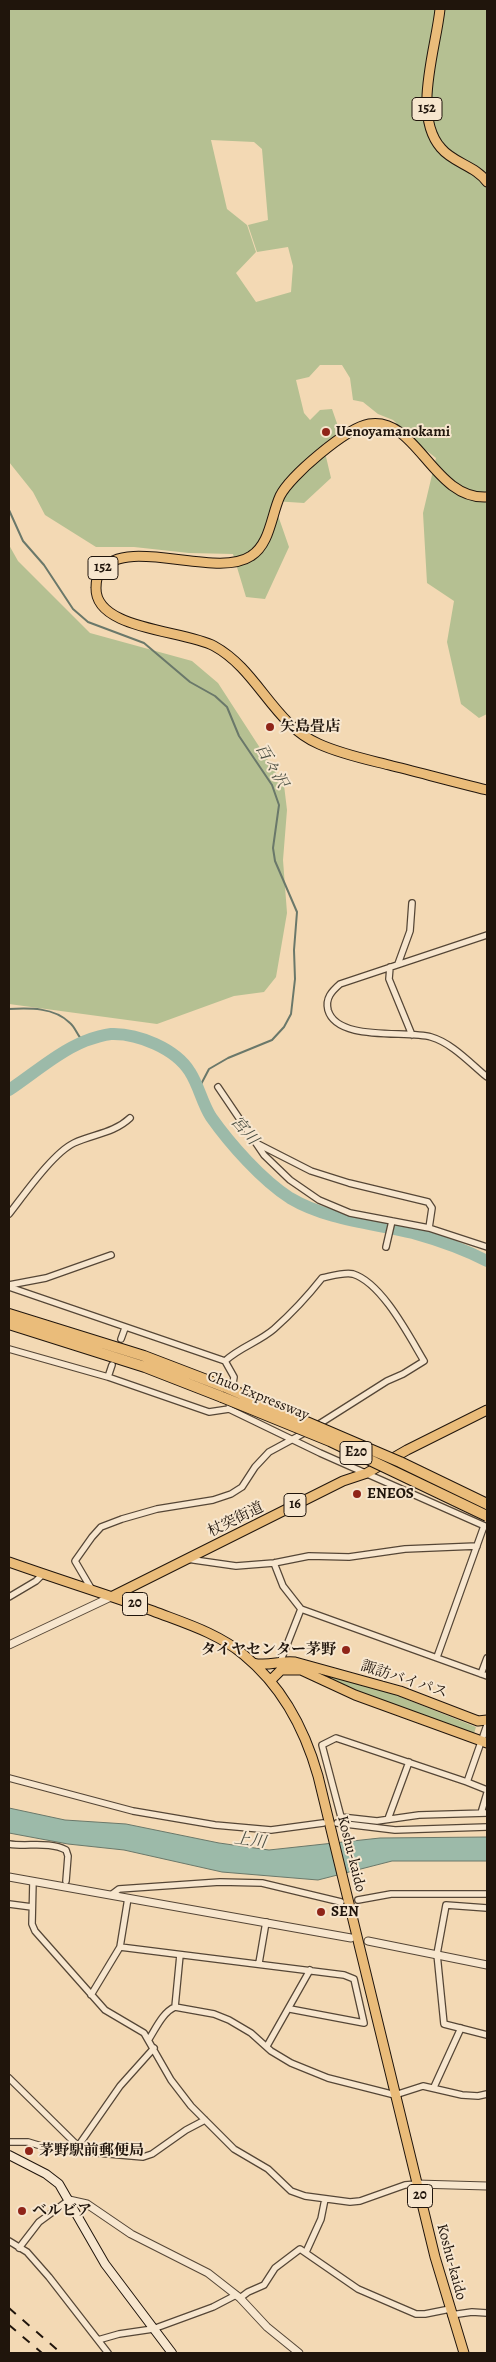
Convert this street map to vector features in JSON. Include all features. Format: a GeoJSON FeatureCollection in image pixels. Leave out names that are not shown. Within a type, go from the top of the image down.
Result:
{"type":"FeatureCollection","features":[{"type":"Feature","properties":{"kind":"highway","name":"Chuo Expressway"},"geometry":{"type":"LineString","coordinates":[[9,1314],[144,1356],[330,1441],[486,1523]]}},
{"type":"Feature","properties":{"kind":"highway","name":"Chuo Expressway"},"geometry":{"type":"LineString","coordinates":[[9,1324],[223,1392],[400,1462],[487,1504]]}},
{"type":"Feature","properties":{"kind":"main road","name":"152"},"geometry":{"type":"LineString","coordinates":[[440,9],[427,104],[428,125],[432,137],[442,150],[473,170],[487,182]]}},
{"type":"Feature","properties":{"kind":"main road","name":"152"},"geometry":{"type":"LineString","coordinates":[[487,496],[469,494],[450,484],[395,429],[379,424],[368,424],[338,440],[287,484],[276,505],[265,542],[257,553],[247,559],[223,563],[150,557],[120,559],[101,570],[96,583],[96,595],[99,605],[118,619],[191,638],[224,652],[244,670],[280,716],[308,740],[333,751],[487,790]]}},
{"type":"Feature","properties":{"kind":"main road","name":"杖突街道"},"geometry":{"type":"LineString","coordinates":[[113,1596],[343,1481],[367,1473],[407,1450],[487,1410]]}},
{"type":"Feature","properties":{"kind":"main road","name":"Koshu-kaido"},"geometry":{"type":"LineString","coordinates":[[9,1562],[113,1596],[195,1626],[234,1647],[253,1663],[270,1681],[292,1712],[307,1740],[318,1776],[417,2184],[451,2312],[464,2353]]}},
{"type":"Feature","properties":{"kind":"main road","name":"諏訪バイパス"},"geometry":{"type":"LineString","coordinates":[[253,1663],[265,1666],[282,1660],[313,1666],[400,1691],[478,1721],[487,1720]]}},
{"type":"Feature","properties":{"kind":"main road","name":"諏訪バイパス"},"geometry":{"type":"LineString","coordinates":[[270,1681],[281,1670],[301,1670],[355,1695],[484,1742]]}},
{"type":"Feature","properties":{"kind":"main road"},"geometry":{"type":"LineString","coordinates":[[9,2155],[46,2174],[59,2184],[105,2264],[172,2353]]}},
{"type":"Feature","properties":{"kind":"street"},"geometry":{"type":"LineString","coordinates":[[398,964],[410,931],[412,903]]}},
{"type":"Feature","properties":{"kind":"street"},"geometry":{"type":"LineString","coordinates":[[487,935],[340,984],[329,995],[327,1004],[328,1012],[336,1023],[347,1028],[429,1036],[443,1042],[487,1077]]}},
{"type":"Feature","properties":{"kind":"street"},"geometry":{"type":"LineString","coordinates":[[390,967],[389,979],[412,1035]]}},
{"type":"Feature","properties":{"kind":"street"},"geometry":{"type":"LineString","coordinates":[[218,1087],[264,1155],[290,1180],[319,1200],[350,1213],[429,1228],[487,1247]]}},
{"type":"Feature","properties":{"kind":"street"},"geometry":{"type":"LineString","coordinates":[[9,1214],[60,1154],[74,1143],[120,1126],[130,1118]]}},
{"type":"Feature","properties":{"kind":"street"},"geometry":{"type":"LineString","coordinates":[[256,1143],[311,1171],[428,1202],[432,1208],[429,1228]]}},
{"type":"Feature","properties":{"kind":"street"},"geometry":{"type":"LineString","coordinates":[[386,1246],[392,1222]]}},
{"type":"Feature","properties":{"kind":"street"},"geometry":{"type":"LineString","coordinates":[[9,1286],[46,1278],[85,1266],[111,1255]]}},
{"type":"Feature","properties":{"kind":"street"},"geometry":{"type":"LineString","coordinates":[[92,1590],[75,1561],[92,1537],[102,1527],[157,1509],[225,1497],[242,1487],[255,1467],[269,1452],[424,1361],[390,1307],[367,1281],[352,1274],[322,1278],[298,1307],[274,1329],[236,1350],[225,1361]]}},
{"type":"Feature","properties":{"kind":"street"},"geometry":{"type":"LineString","coordinates":[[9,1286],[125,1328],[225,1361],[234,1377],[229,1409]]}},
{"type":"Feature","properties":{"kind":"street"},"geometry":{"type":"LineString","coordinates":[[121,1339],[125,1328]]}},
{"type":"Feature","properties":{"kind":"street"},"geometry":{"type":"LineString","coordinates":[[9,1349],[108,1377],[209,1412],[229,1409],[367,1473],[486,1523],[438,1657]]}},
{"type":"Feature","properties":{"kind":"street"},"geometry":{"type":"LineString","coordinates":[[108,1377],[112,1365]]}},
{"type":"Feature","properties":{"kind":"street"},"geometry":{"type":"LineString","coordinates":[[187,1559],[236,1566],[274,1563],[309,1556],[349,1557],[405,1549],[477,1546]]}},
{"type":"Feature","properties":{"kind":"street"},"geometry":{"type":"LineString","coordinates":[[274,1563],[283,1586],[301,1609],[484,1675],[487,1658]]}},
{"type":"Feature","properties":{"kind":"street"},"geometry":{"type":"LineString","coordinates":[[9,1597],[36,1581],[43,1574]]}},
{"type":"Feature","properties":{"kind":"street"},"geometry":{"type":"LineString","coordinates":[[9,1645],[113,1596]]}},
{"type":"Feature","properties":{"kind":"street"},"geometry":{"type":"LineString","coordinates":[[282,1660],[301,1609]]}},
{"type":"Feature","properties":{"kind":"street"},"geometry":{"type":"LineString","coordinates":[[467,1782],[484,1742],[487,1724]]}},
{"type":"Feature","properties":{"kind":"street"},"geometry":{"type":"LineString","coordinates":[[336,1738],[467,1782],[487,1791],[484,1813],[419,1815],[378,1821],[341,1817],[322,1745],[336,1738]]}},
{"type":"Feature","properties":{"kind":"street"},"geometry":{"type":"LineString","coordinates":[[388,1819],[409,1762]]}},
{"type":"Feature","properties":{"kind":"street"},"geometry":{"type":"LineString","coordinates":[[9,1778],[133,1811],[216,1825],[271,1830],[330,1824],[395,1830],[487,1827]]}},
{"type":"Feature","properties":{"kind":"street"},"geometry":{"type":"LineString","coordinates":[[9,1844],[24,1847],[58,1846],[66,1850],[68,1856],[66,1881]]}},
{"type":"Feature","properties":{"kind":"street"},"geometry":{"type":"LineString","coordinates":[[9,1877],[351,1938]]}},
{"type":"Feature","properties":{"kind":"street"},"geometry":{"type":"LineString","coordinates":[[33,1881],[32,1924],[35,1931],[105,2010],[144,2033],[150,2039],[171,2080],[205,2120],[234,2149],[268,2169],[291,2191],[304,2196],[360,2201],[405,2185],[487,2186]]}},
{"type":"Feature","properties":{"kind":"street"},"geometry":{"type":"LineString","coordinates":[[111,1895],[119,1889],[246,1882],[288,1888],[341,1902]]}},
{"type":"Feature","properties":{"kind":"street"},"geometry":{"type":"LineString","coordinates":[[358,1900],[391,1894],[487,1894]]}},
{"type":"Feature","properties":{"kind":"street"},"geometry":{"type":"LineString","coordinates":[[91,1995],[120,1947],[128,1898]]}},
{"type":"Feature","properties":{"kind":"street"},"geometry":{"type":"LineString","coordinates":[[9,1904],[32,1906]]}},
{"type":"Feature","properties":{"kind":"street"},"geometry":{"type":"LineString","coordinates":[[487,1908],[446,1906],[437,1954],[444,2024],[487,2035]]}},
{"type":"Feature","properties":{"kind":"street"},"geometry":{"type":"LineString","coordinates":[[259,1963],[266,1922]]}},
{"type":"Feature","properties":{"kind":"street"},"geometry":{"type":"LineString","coordinates":[[368,1940],[487,1965]]}},
{"type":"Feature","properties":{"kind":"street"},"geometry":{"type":"LineString","coordinates":[[120,1947],[259,1963],[310,1970],[354,1979],[364,2023],[290,2009]]}},
{"type":"Feature","properties":{"kind":"street"},"geometry":{"type":"LineString","coordinates":[[175,2006],[180,1955]]}},
{"type":"Feature","properties":{"kind":"street"},"geometry":{"type":"LineString","coordinates":[[267,2046],[290,2009],[310,1970]]}},
{"type":"Feature","properties":{"kind":"street"},"geometry":{"type":"LineString","coordinates":[[150,2039],[169,2009],[175,2006],[214,2014],[251,2033],[291,2063],[328,2078],[395,2095],[423,2086],[462,2095],[478,2096],[487,2094]]}},
{"type":"Feature","properties":{"kind":"street"},"geometry":{"type":"LineString","coordinates":[[434,2087],[461,2028]]}},
{"type":"Feature","properties":{"kind":"street"},"geometry":{"type":"LineString","coordinates":[[76,2148],[120,2086],[154,2048]]}},
{"type":"Feature","properties":{"kind":"street"},"geometry":{"type":"LineString","coordinates":[[9,2078],[76,2148]]}},
{"type":"Feature","properties":{"kind":"street"},"geometry":{"type":"LineString","coordinates":[[9,2142],[28,2142],[51,2149],[76,2148],[147,2156],[186,2130],[205,2120]]}},
{"type":"Feature","properties":{"kind":"street"},"geometry":{"type":"LineString","coordinates":[[306,2252],[321,2219],[325,2198]]}},
{"type":"Feature","properties":{"kind":"street"},"geometry":{"type":"LineString","coordinates":[[19,2248],[39,2222],[69,2200],[87,2204],[131,2234],[208,2273],[238,2296],[267,2327],[299,2353]]}},
{"type":"Feature","properties":{"kind":"street"},"geometry":{"type":"LineString","coordinates":[[9,2241],[27,2252],[49,2277],[108,2353]]}},
{"type":"Feature","properties":{"kind":"street"},"geometry":{"type":"LineString","coordinates":[[98,2340],[119,2334],[154,2329],[264,2285],[275,2268],[300,2249],[358,2289],[409,2311],[425,2314],[451,2312],[487,2313]]}},
{"type":"Feature","properties":{"kind":"green space"},"geometry":{"type":"Polygon","coordinates":[[[9,9],[487,9],[487,714],[479,718],[461,704],[447,642],[454,601],[427,583],[423,513],[436,458],[393,420],[378,414],[363,402],[353,400],[350,378],[342,365],[320,365],[309,377],[296,380],[304,413],[310,420],[320,410],[332,409],[340,432],[323,444],[331,478],[304,503],[273,501],[289,547],[265,599],[246,597],[233,554],[189,553],[134,547],[96,547],[45,515],[33,492],[9,462],[9,9]],[[211,140],[227,209],[247,225],[256,252],[236,273],[256,302],[291,292],[293,266],[288,247],[257,252],[248,225],[268,220],[262,149],[254,142],[211,140]]]}},
{"type":"Feature","properties":{"kind":"green space"},"geometry":{"type":"Polygon","coordinates":[[[9,545],[18,561],[90,633],[192,661],[218,683],[284,785],[287,810],[283,860],[287,913],[276,977],[264,992],[234,996],[157,1024],[9,1004],[9,545]]]}},
{"type":"Feature","properties":{"kind":"green space"},"geometry":{"type":"Polygon","coordinates":[[[300,1665],[378,1688],[476,1727],[473,1737],[358,1693],[300,1665]]]}},
{"type":"Feature","properties":{"kind":"shaded area"},"geometry":{"type":"Polygon","coordinates":[[[9,1808],[65,1820],[126,1824],[219,1843],[269,1850],[380,1838],[487,1837],[487,1861],[392,1861],[318,1880],[222,1872],[124,1850],[68,1844],[9,1833],[9,1808]]]}},
{"type":"Feature","properties":{"kind":"waterway","name":"百々沢"},"geometry":{"type":"LineString","coordinates":[[9,510],[23,541],[44,565],[73,609],[88,622],[144,643],[190,682],[215,696],[227,707],[239,736],[272,785],[279,805],[273,848],[275,861],[297,912],[294,950],[295,979],[291,1014],[284,1027],[272,1040],[228,1058],[209,1069],[198,1090]]}},
{"type":"Feature","properties":{"kind":"waterway"},"geometry":{"type":"LineString","coordinates":[[9,1009],[33,1009],[57,1014],[72,1025],[84,1042]]}},
{"type":"Feature","properties":{"kind":"waterway","name":"宮川"},"geometry":{"type":"LineString","coordinates":[[9,1090],[55,1057],[85,1041],[111,1034],[133,1036],[166,1050],[184,1064],[193,1077],[211,1117],[227,1139],[258,1172],[290,1198],[334,1216],[413,1233],[432,1239],[487,1261]]}},
{"type":"Feature","properties":{"kind":"railway"},"geometry":{"type":"LineString","coordinates":[[9,2308],[61,2353]]}},
{"type":"Feature","properties":{"kind":"railway"},"geometry":{"type":"LineString","coordinates":[[9,2325],[42,2353]]}},
{"type":"Feature","properties":{"kind":"place","name":"Uenoyamanokami"},"geometry":{"type":"Point","coordinates":[326,432]}},
{"type":"Feature","properties":{"kind":"place","name":"矢島畳店"},"geometry":{"type":"Point","coordinates":[270,727]}},
{"type":"Feature","properties":{"kind":"place","name":"ENEOS"},"geometry":{"type":"Point","coordinates":[357,1494]}},
{"type":"Feature","properties":{"kind":"place","name":"タイヤセンター茅野"},"geometry":{"type":"Point","coordinates":[346,1650]}},
{"type":"Feature","properties":{"kind":"place","name":"SEN"},"geometry":{"type":"Point","coordinates":[321,1912]}},
{"type":"Feature","properties":{"kind":"place","name":"茅野駅前郵便局"},"geometry":{"type":"Point","coordinates":[29,2151]}},
{"type":"Feature","properties":{"kind":"place","name":"ベルビア"},"geometry":{"type":"Point","coordinates":[22,2211]}},
{"type":"Feature","properties":{"kind":"water label","name":"上川"},"geometry":{"type":"Point","coordinates":[250,1841]}}]}
